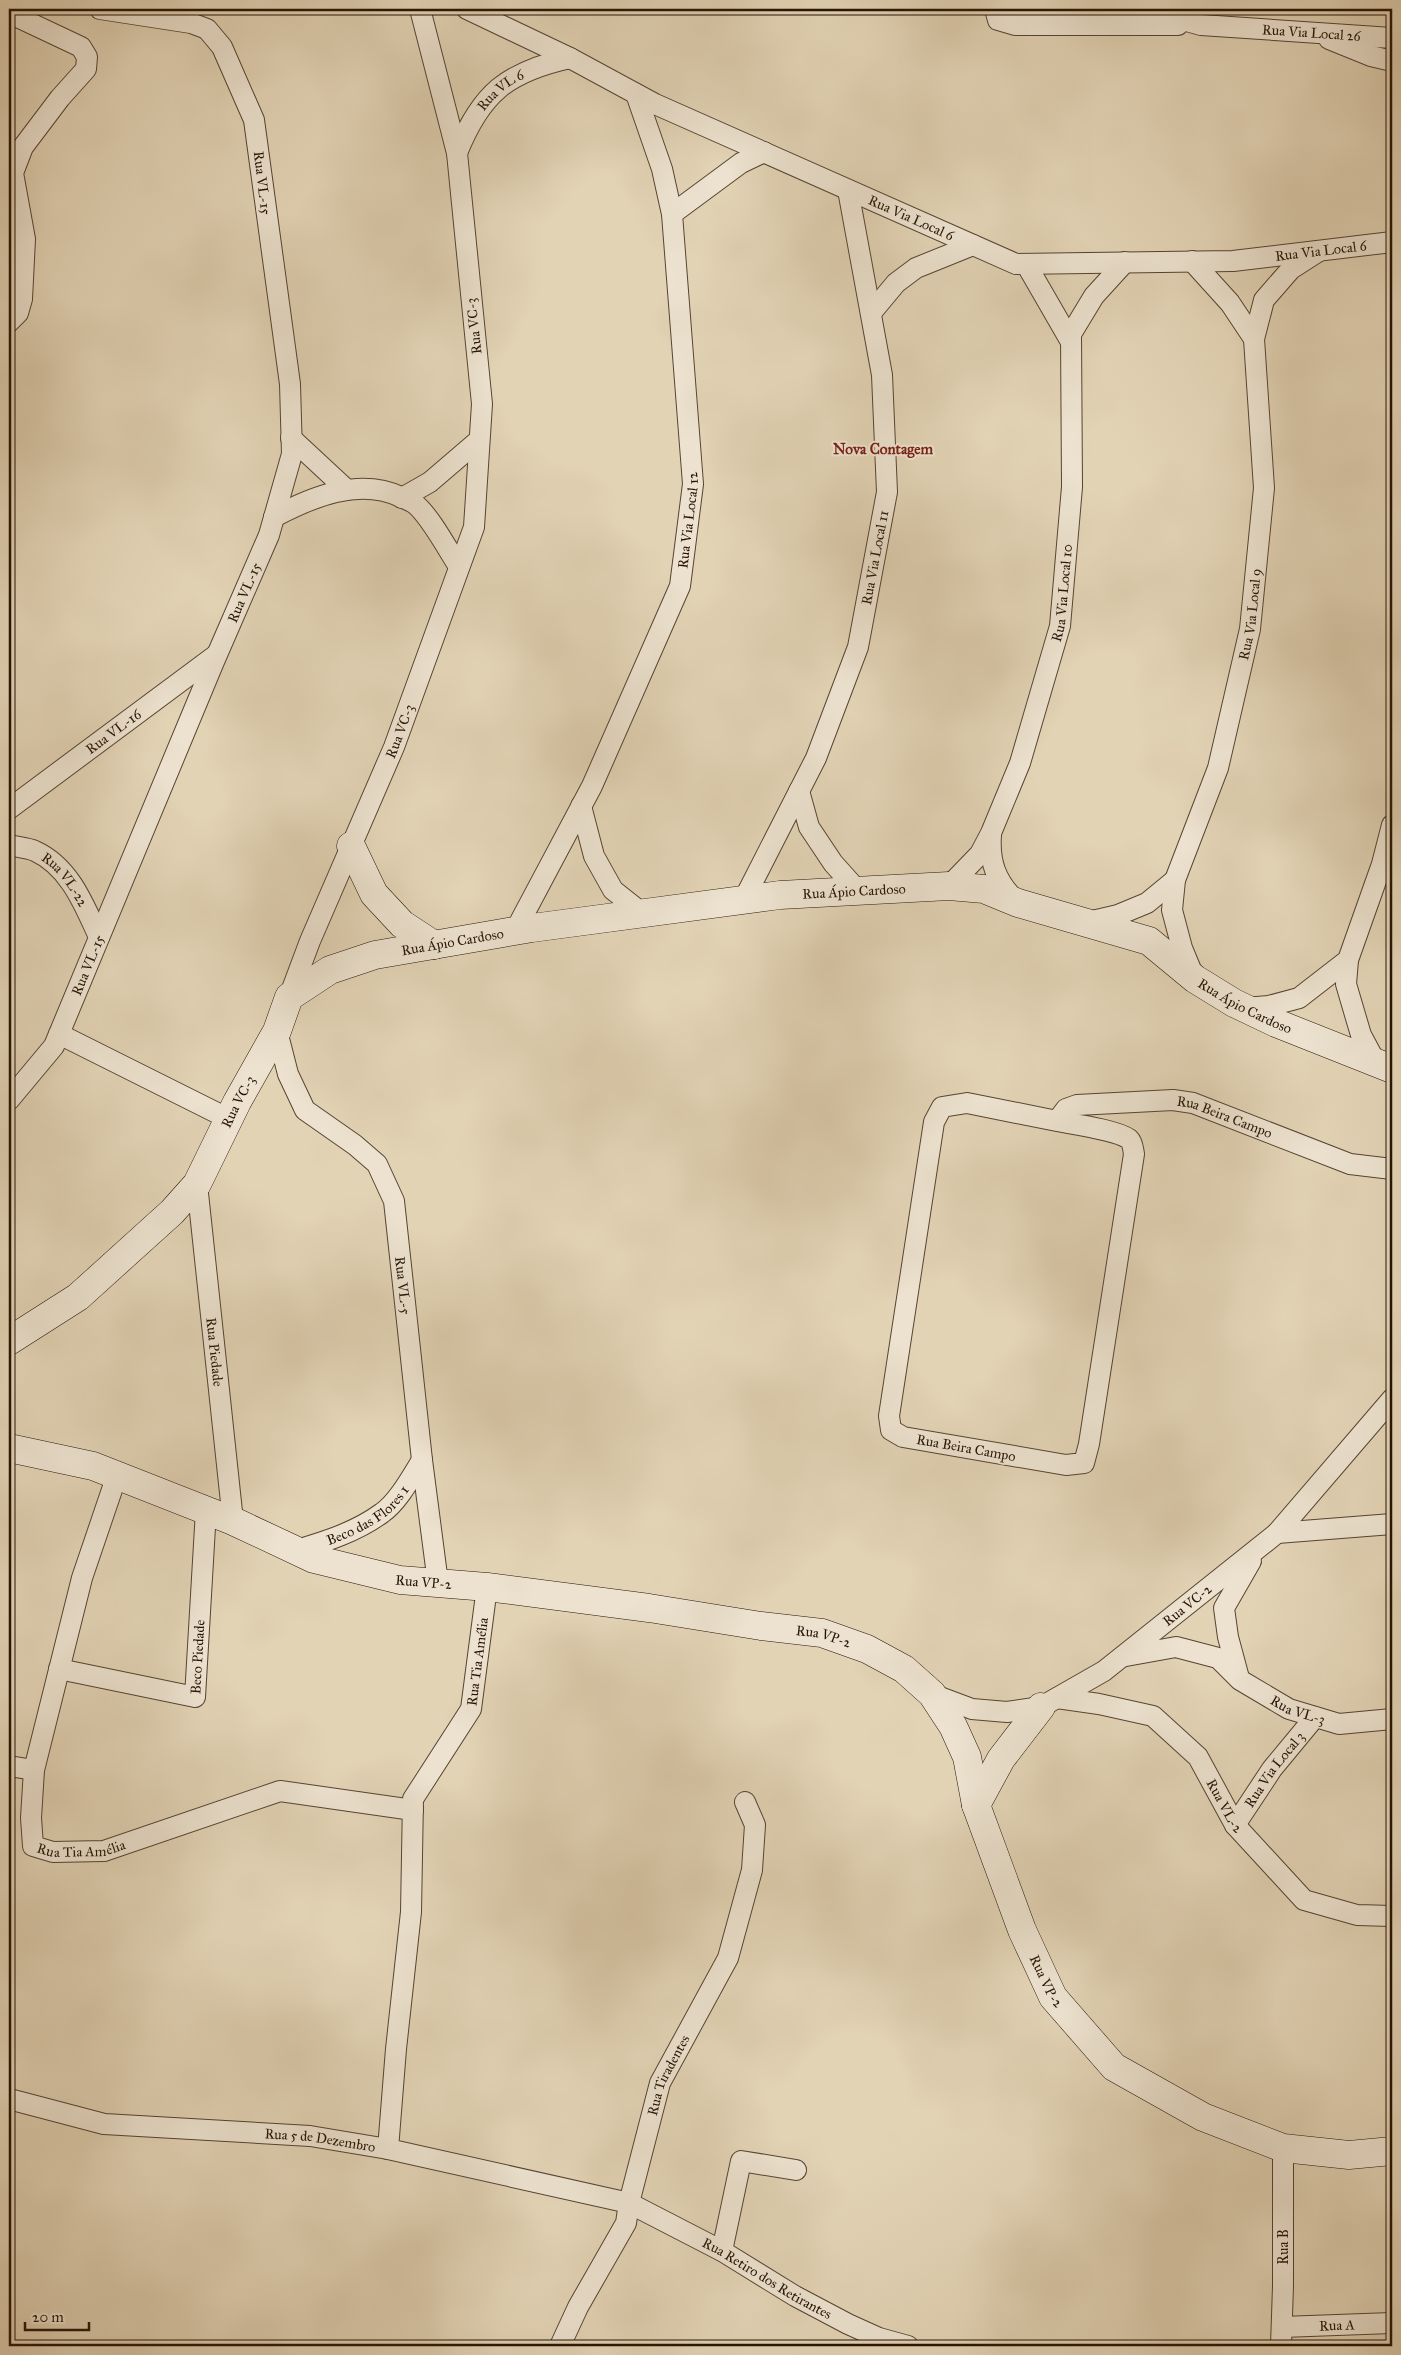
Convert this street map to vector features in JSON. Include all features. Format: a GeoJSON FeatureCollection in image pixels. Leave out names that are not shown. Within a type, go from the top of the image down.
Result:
{"type":"FeatureCollection","features":[{"type":"Feature","properties":{"kind":"street","name":"Rua VL-15"},"geometry":{"type":"LineString","coordinates":[[9,1100],[54,1046],[218,653],[269,536],[292,454],[290,384],[254,120],[222,47],[207,29],[191,23],[100,9]]}},
{"type":"Feature","properties":{"kind":"street","name":"Rua VC-3"},"geometry":{"type":"LineString","coordinates":[[9,1341],[78,1297],[172,1212],[197,1184],[229,1119],[277,1031],[310,941],[394,747],[474,527],[482,404],[457,153],[420,9]]}},
{"type":"Feature","properties":{"kind":"street","name":"Rua Via Local 6"},"geometry":{"type":"LineString","coordinates":[[467,9],[570,58],[636,94],[1016,264],[1233,261],[1323,249],[1388,247]]}},
{"type":"Feature","properties":{"kind":"street"},"geometry":{"type":"LineString","coordinates":[[995,9],[998,20],[1015,26],[1201,25]]}},
{"type":"Feature","properties":{"kind":"street","name":"Rua Via Local 26"},"geometry":{"type":"LineString","coordinates":[[1144,9],[1201,25],[1392,38]]}},
{"type":"Feature","properties":{"kind":"street"},"geometry":{"type":"LineString","coordinates":[[9,13],[81,48],[88,57],[86,69],[60,98],[23,147],[14,173],[26,239],[22,299],[18,313],[9,322]]}},
{"type":"Feature","properties":{"kind":"street"},"geometry":{"type":"LineString","coordinates":[[1310,32],[1371,56],[1392,61]]}},
{"type":"Feature","properties":{"kind":"street","name":"Rua VL 6"},"geometry":{"type":"LineString","coordinates":[[457,153],[469,124],[487,98],[511,78],[539,65],[570,58]]}},
{"type":"Feature","properties":{"kind":"street","name":"Rua Via Local 12"},"geometry":{"type":"LineString","coordinates":[[514,931],[592,786],[680,586],[693,484],[672,214],[662,169],[636,94]]}},
{"type":"Feature","properties":{"kind":"street"},"geometry":{"type":"LineString","coordinates":[[672,214],[741,163],[764,152]]}},
{"type":"Feature","properties":{"kind":"street","name":"Rua Via Local 11"},"geometry":{"type":"LineString","coordinates":[[744,900],[816,758],[858,647],[887,492],[882,375],[848,190]]}},
{"type":"Feature","properties":{"kind":"street"},"geometry":{"type":"LineString","coordinates":[[871,313],[896,283],[916,268],[973,245]]}},
{"type":"Feature","properties":{"kind":"street","name":"Rua Via Local 9"},"geometry":{"type":"LineString","coordinates":[[1195,979],[1182,948],[1172,910],[1175,880],[1218,768],[1250,629],[1264,488],[1254,339],[1264,300],[1291,270],[1323,249]]}},
{"type":"Feature","properties":{"kind":"street","name":"Rua Via Local 9"},"geometry":{"type":"LineString","coordinates":[[1192,261],[1230,303],[1254,339]]}},
{"type":"Feature","properties":{"kind":"street","name":"Rua Via Local 10"},"geometry":{"type":"LineString","coordinates":[[949,886],[980,854],[991,833],[1020,763],[1060,626],[1072,488],[1070,334],[1094,296],[1125,262]]}},
{"type":"Feature","properties":{"kind":"street","name":"Rua Via Local 10"},"geometry":{"type":"LineString","coordinates":[[1026,264],[1071,342]]}},
{"type":"Feature","properties":{"kind":"street"},"geometry":{"type":"LineString","coordinates":[[291,438],[347,490]]}},
{"type":"Feature","properties":{"kind":"street"},"geometry":{"type":"LineString","coordinates":[[402,498],[430,482],[479,440]]}},
{"type":"Feature","properties":{"kind":"street"},"geometry":{"type":"LineString","coordinates":[[274,517],[306,500],[334,492],[362,489],[390,492],[415,504],[459,566]]}},
{"type":"Feature","properties":{"kind":"street","name":"Rua VL-16"},"geometry":{"type":"LineString","coordinates":[[9,808],[218,653]]}},
{"type":"Feature","properties":{"kind":"street"},"geometry":{"type":"LineString","coordinates":[[799,792],[809,827],[833,863],[858,890]]}},
{"type":"Feature","properties":{"kind":"street"},"geometry":{"type":"LineString","coordinates":[[581,806],[594,856],[613,890],[642,913]]}},
{"type":"Feature","properties":{"kind":"street"},"geometry":{"type":"LineString","coordinates":[[1384,1066],[1361,1035],[1346,984],[1348,960],[1382,864],[1392,825]]}},
{"type":"Feature","properties":{"kind":"street","name":"Rua Via Local 10"},"geometry":{"type":"LineString","coordinates":[[991,833],[989,853],[994,872],[1004,889],[1018,903]]}},
{"type":"Feature","properties":{"kind":"street","name":"Rua VL-22"},"geometry":{"type":"LineString","coordinates":[[9,845],[36,851],[65,873],[80,897],[99,937]]}},
{"type":"Feature","properties":{"kind":"street"},"geometry":{"type":"LineString","coordinates":[[351,846],[374,894],[402,924],[434,945]]}},
{"type":"Feature","properties":{"kind":"street","name":"Rua Via Local 9"},"geometry":{"type":"LineString","coordinates":[[1086,922],[1118,915],[1147,904],[1175,880]]}},
{"type":"Feature","properties":{"kind":"street","name":"Rua Ápio Cardoso"},"geometry":{"type":"LineString","coordinates":[[289,997],[330,970],[375,955],[514,931],[780,895],[949,886],[984,889],[1018,903],[1149,941],[1195,979],[1245,1008],[1276,1023],[1384,1066]]}},
{"type":"Feature","properties":{"kind":"street"},"geometry":{"type":"LineString","coordinates":[[1245,1008],[1268,1006],[1299,998],[1348,960]]}},
{"type":"Feature","properties":{"kind":"street","name":"Rua VL-5"},"geometry":{"type":"LineString","coordinates":[[277,1031],[288,1074],[305,1110],[377,1164],[394,1200],[422,1460],[438,1583]]}},
{"type":"Feature","properties":{"kind":"street"},"geometry":{"type":"LineString","coordinates":[[59,1034],[229,1119]]}},
{"type":"Feature","properties":{"kind":"street","name":"Rua Beira Campo"},"geometry":{"type":"LineString","coordinates":[[1057,1121],[1066,1109],[1077,1105],[1173,1100],[1193,1103],[1350,1164],[1392,1169]]}},
{"type":"Feature","properties":{"kind":"street","name":"Rua Beira Campo"},"geometry":{"type":"LineString","coordinates":[[967,1103],[1057,1121],[1096,1128],[1129,1139],[1133,1146],[1134,1154],[1089,1444],[1084,1463],[1066,1465],[903,1437],[891,1430],[889,1416],[934,1122],[942,1108],[967,1103]]}},
{"type":"Feature","properties":{"kind":"street","name":"Rua Piedade"},"geometry":{"type":"LineString","coordinates":[[197,1184],[233,1521]]}},
{"type":"Feature","properties":{"kind":"street","name":"Rua VC-2"},"geometry":{"type":"LineString","coordinates":[[932,1694],[972,1709],[1007,1712],[1049,1702],[1104,1671],[1255,1553],[1277,1533],[1392,1399]]}},
{"type":"Feature","properties":{"kind":"street","name":"Rua VP-2"},"geometry":{"type":"LineString","coordinates":[[9,1448],[93,1466],[233,1521],[314,1559],[400,1580],[487,1586],[649,1608],[761,1626],[822,1633],[867,1649],[904,1669],[932,1694],[953,1726],[967,1757],[976,1805],[1022,1930],[1053,1997],[1114,2067],[1203,2116],[1283,2148],[1349,2155],[1392,2151]]}},
{"type":"Feature","properties":{"kind":"street","name":"Beco das Flores 1"},"geometry":{"type":"LineString","coordinates":[[297,1550],[344,1536],[384,1512],[408,1482],[422,1460]]}},
{"type":"Feature","properties":{"kind":"street","name":"Rua Tia Amélia"},"geometry":{"type":"LineString","coordinates":[[117,1475],[82,1578],[34,1770],[31,1818],[33,1846],[54,1852],[104,1851],[280,1791],[413,1810]]}},
{"type":"Feature","properties":{"kind":"street","name":"Beco Piedade"},"geometry":{"type":"LineString","coordinates":[[59,1669],[195,1697],[206,1510]]}},
{"type":"Feature","properties":{"kind":"street"},"geometry":{"type":"LineString","coordinates":[[1277,1533],[1392,1524]]}},
{"type":"Feature","properties":{"kind":"street"},"geometry":{"type":"LineString","coordinates":[[1240,1680],[1228,1636],[1224,1608],[1255,1553]]}},
{"type":"Feature","properties":{"kind":"street","name":"Rua Tia Amélia"},"geometry":{"type":"LineString","coordinates":[[388,2149],[396,2049],[411,1912],[413,1799],[471,1709],[487,1586]]}},
{"type":"Feature","properties":{"kind":"street","name":"Rua VL-3"},"geometry":{"type":"LineString","coordinates":[[1122,1657],[1176,1647],[1218,1658],[1240,1680],[1290,1709],[1339,1724],[1392,1719]]}},
{"type":"Feature","properties":{"kind":"street"},"geometry":{"type":"LineString","coordinates":[[976,1805],[1001,1759],[1049,1702]]}},
{"type":"Feature","properties":{"kind":"street","name":"Rua VL-2"},"geometry":{"type":"LineString","coordinates":[[1049,1702],[1099,1704],[1152,1716],[1198,1757],[1235,1825],[1304,1900],[1357,1916],[1392,1916]]}},
{"type":"Feature","properties":{"kind":"street","name":"Rua Via Local 3"},"geometry":{"type":"LineString","coordinates":[[1235,1825],[1272,1769],[1315,1717]]}},
{"type":"Feature","properties":{"kind":"street"},"geometry":{"type":"LineString","coordinates":[[9,1766],[34,1770]]}},
{"type":"Feature","properties":{"kind":"street","name":"Rua Tiradentes"},"geometry":{"type":"LineString","coordinates":[[560,2346],[578,2307],[626,2223],[629,2203],[660,2083],[728,1958],[752,1870],[755,1826],[745,1802]]}},
{"type":"Feature","properties":{"kind":"street","name":"Rua 5 de Dezembro"},"geometry":{"type":"LineString","coordinates":[[9,2099],[104,2124],[310,2136],[388,2149],[629,2203]]}},
{"type":"Feature","properties":{"kind":"street","name":"Rua B"},"geometry":{"type":"LineString","coordinates":[[1281,2337],[1283,2148]]}},
{"type":"Feature","properties":{"kind":"street"},"geometry":{"type":"LineString","coordinates":[[722,2251],[741,2161],[796,2170]]}},
{"type":"Feature","properties":{"kind":"street","name":"Rua Retiro dos Retirantes"},"geometry":{"type":"LineString","coordinates":[[629,2203],[722,2251],[795,2296],[848,2324],[879,2338],[908,2346]]}},
{"type":"Feature","properties":{"kind":"street","name":"Rua A"},"geometry":{"type":"LineString","coordinates":[[1281,2337],[1392,2323]]}},
{"type":"Feature","properties":{"kind":"district","name":"Nova Contagem"},"geometry":{"type":"Point","coordinates":[883,449]}}]}
